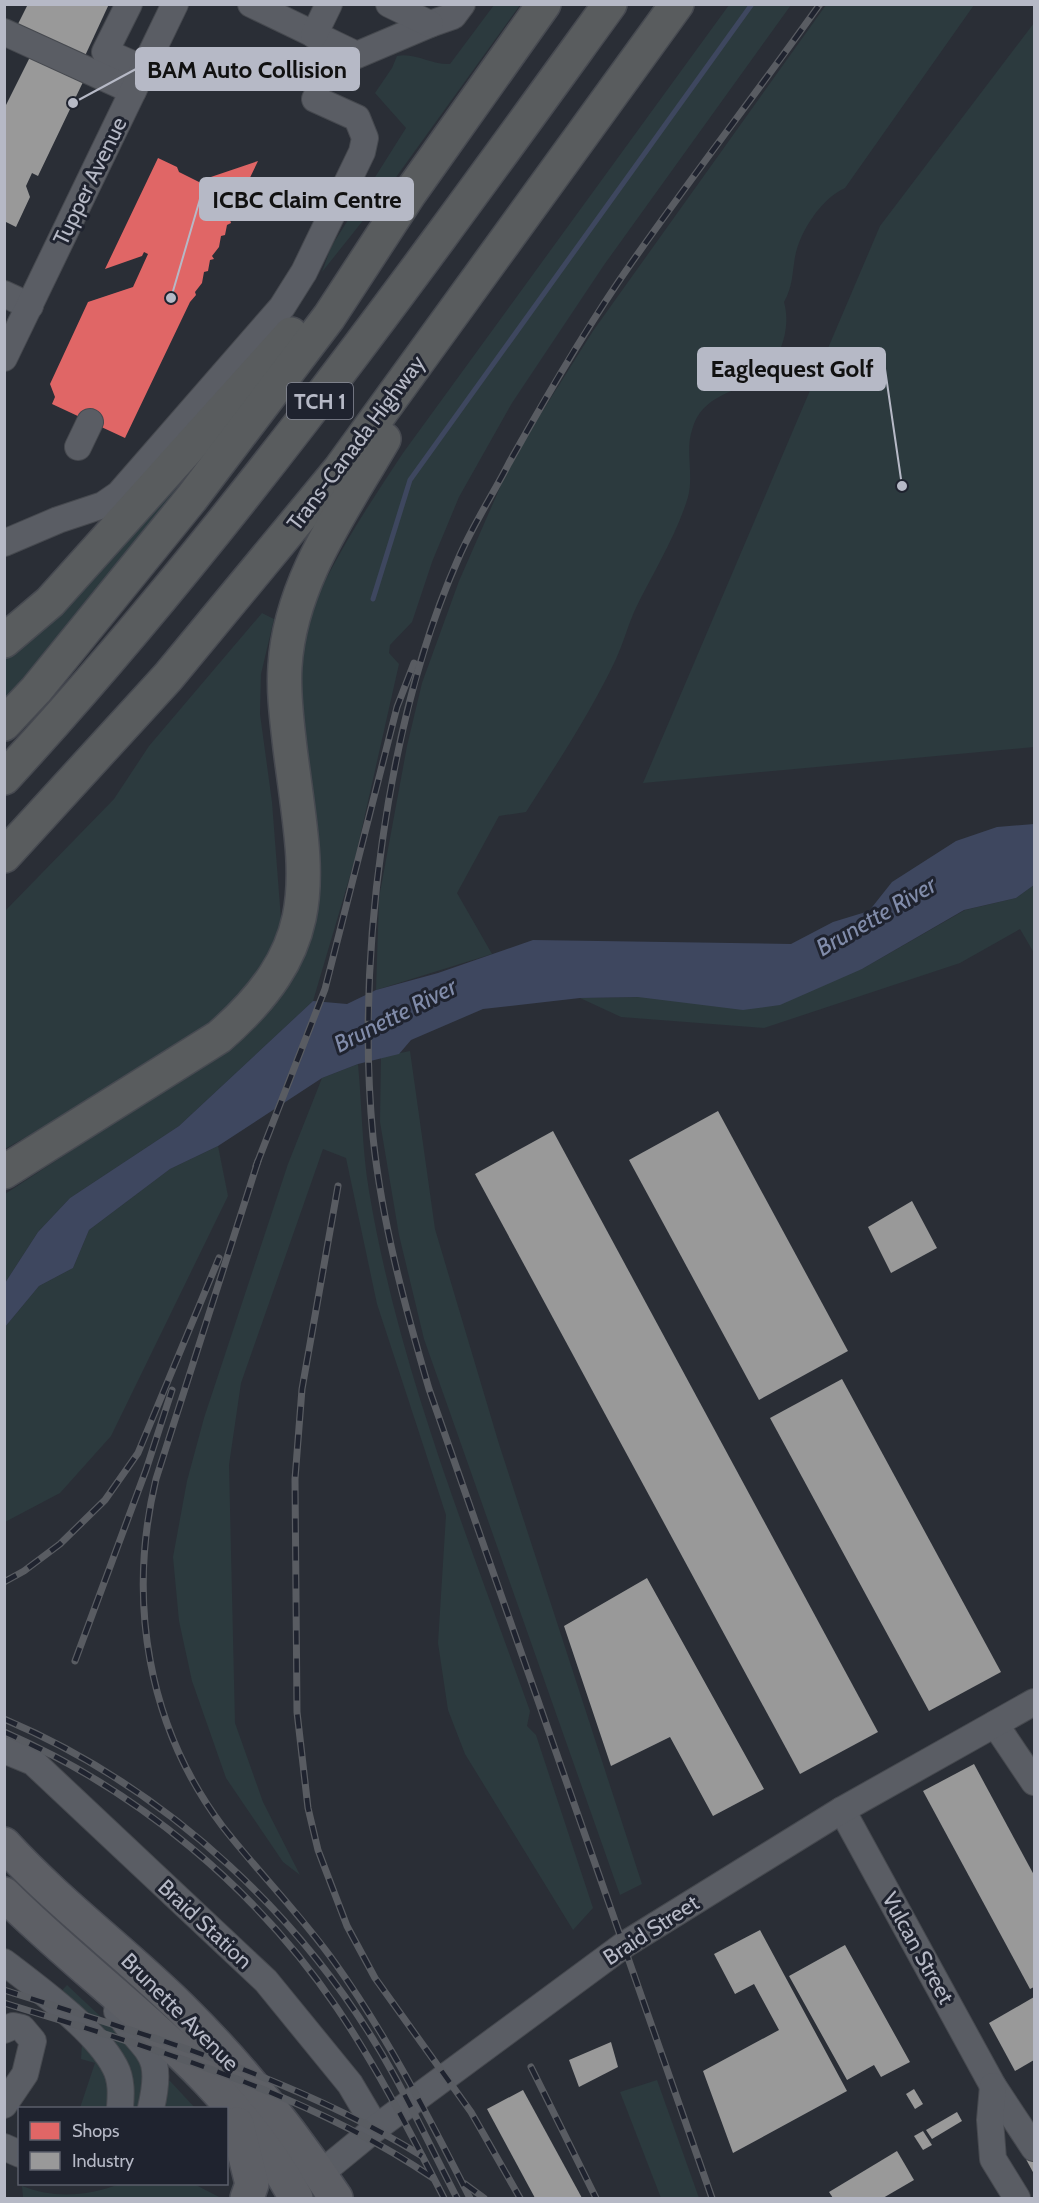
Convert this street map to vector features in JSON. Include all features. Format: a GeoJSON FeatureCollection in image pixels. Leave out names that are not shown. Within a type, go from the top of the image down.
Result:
{"type":"FeatureCollection","features":[{"type":"Feature","properties":{"kind":"highway"},"geometry":{"type":"LineString","coordinates":[[4,724],[36,690],[198,490],[329,317],[410,193],[544,4]]}},
{"type":"Feature","properties":{"kind":"highway","name":"TCH 1"},"geometry":{"type":"LineString","coordinates":[[4,778],[167,593],[277,457],[382,318],[610,4]]}},
{"type":"Feature","properties":{"kind":"highway","name":"Trans-Canada Highway"},"geometry":{"type":"LineString","coordinates":[[4,856],[93,760],[235,598],[340,469],[677,4]]}},
{"type":"Feature","properties":{"kind":"highway"},"geometry":{"type":"LineString","coordinates":[[4,641],[50,602],[297,328],[410,193]]}},
{"type":"Feature","properties":{"kind":"highway"},"geometry":{"type":"LineString","coordinates":[[4,1172],[219,1037],[250,1010],[278,974],[294,939],[303,903],[304,864],[286,708],[285,666],[292,624],[306,578],[331,531],[469,292]]}},
{"type":"Feature","properties":{"kind":"main road","name":"Brunette Avenue"},"geometry":{"type":"LineString","coordinates":[[4,1844],[45,1888],[126,1957],[226,2054],[328,2186]]}},
{"type":"Feature","properties":{"kind":"main road","name":"Brunette Avenue"},"geometry":{"type":"LineString","coordinates":[[4,1894],[159,2031],[232,2108],[282,2172],[296,2198]]}},
{"type":"Feature","properties":{"kind":"main road"},"geometry":{"type":"LineString","coordinates":[[232,2108],[252,2184],[247,2199]]}},
{"type":"Feature","properties":{"kind":"main road","name":"Braid Street"},"geometry":{"type":"LineString","coordinates":[[296,2198],[328,2186]]}},
{"type":"Feature","properties":{"kind":"street"},"geometry":{"type":"LineString","coordinates":[[129,4],[105,52],[139,80]]}},
{"type":"Feature","properties":{"kind":"street","name":"Tupper Avenue"},"geometry":{"type":"LineString","coordinates":[[4,358],[175,4]]}},
{"type":"Feature","properties":{"kind":"street"},"geometry":{"type":"LineString","coordinates":[[251,4],[357,55],[453,16],[462,4]]}},
{"type":"Feature","properties":{"kind":"street"},"geometry":{"type":"LineString","coordinates":[[314,35],[329,4]]}},
{"type":"Feature","properties":{"kind":"street"},"geometry":{"type":"LineString","coordinates":[[389,4],[430,24]]}},
{"type":"Feature","properties":{"kind":"street"},"geometry":{"type":"LineString","coordinates":[[6,37],[139,80]]}},
{"type":"Feature","properties":{"kind":"street"},"geometry":{"type":"LineString","coordinates":[[4,543],[58,520],[103,505],[119,495],[282,307],[304,272],[362,152],[365,138],[357,118],[315,99]]}},
{"type":"Feature","properties":{"kind":"street"},"geometry":{"type":"LineString","coordinates":[[4,294],[30,306]]}},
{"type":"Feature","properties":{"kind":"street"},"geometry":{"type":"LineString","coordinates":[[78,447],[90,422]]}},
{"type":"Feature","properties":{"kind":"street","name":"Braid Street"},"geometry":{"type":"LineString","coordinates":[[328,2186],[376,2128],[624,1945],[842,1810],[1035,1702]]}},
{"type":"Feature","properties":{"kind":"street"},"geometry":{"type":"LineString","coordinates":[[995,1724],[1031,1769]]}},
{"type":"Feature","properties":{"kind":"street","name":"Braid Station"},"geometry":{"type":"LineString","coordinates":[[4,1750],[33,1762],[266,1981],[350,2084],[376,2128]]}},
{"type":"Feature","properties":{"kind":"street","name":"Vulcan Street"},"geometry":{"type":"LineString","coordinates":[[842,1810],[993,2086],[1035,2148]]}},
{"type":"Feature","properties":{"kind":"street"},"geometry":{"type":"LineString","coordinates":[[4,1962],[48,1995],[100,2046],[116,2068],[121,2090],[120,2107]]}},
{"type":"Feature","properties":{"kind":"street"},"geometry":{"type":"LineString","coordinates":[[106,1983],[118,2014],[150,2050],[156,2084],[151,2107]]}},
{"type":"Feature","properties":{"kind":"street"},"geometry":{"type":"LineString","coordinates":[[4,2030],[13,2026],[27,2030],[33,2041],[33,2048],[22,2082],[4,2105]]}},
{"type":"Feature","properties":{"kind":"street"},"geometry":{"type":"LineString","coordinates":[[993,2086],[990,2120],[993,2159],[1017,2199]]}},
{"type":"Feature","properties":{"kind":"street"},"geometry":{"type":"LineString","coordinates":[[4,2111],[18,2117]]}},
{"type":"Feature","properties":{"kind":"street"},"geometry":{"type":"LineString","coordinates":[[4,2147],[18,2153]]}},
{"type":"Feature","properties":{"kind":"shaded area"},"geometry":{"type":"Polygon","coordinates":[[[494,5],[520,5],[381,198],[322,272],[331,247],[406,128],[375,93],[392,68],[397,56],[404,55],[450,64],[494,5]]]}},
{"type":"Feature","properties":{"kind":"shaded area"},"geometry":{"type":"Polygon","coordinates":[[[729,5],[791,5],[604,265],[512,403],[459,497],[432,562],[412,622],[390,645],[389,653],[399,664],[355,859],[313,1001],[179,1126],[70,1198],[38,1232],[5,1283],[5,1194],[133,1110],[267,1011],[289,981],[299,640],[309,615],[345,544],[403,453],[729,5]]]}},
{"type":"Feature","properties":{"kind":"shaded area"},"geometry":{"type":"Polygon","coordinates":[[[826,5],[974,5],[845,188],[820,208],[807,227],[795,257],[791,285],[784,302],[786,321],[783,342],[774,360],[761,375],[752,381],[712,401],[697,418],[690,438],[690,489],[683,512],[634,612],[606,679],[574,737],[526,812],[499,816],[457,893],[492,954],[376,990],[379,898],[407,746],[422,683],[459,581],[505,476],[530,431],[593,331],[826,5]]]}},
{"type":"Feature","properties":{"kind":"shaded area"},"geometry":{"type":"Polygon","coordinates":[[[1034,23],[1034,747],[643,783],[880,226],[1034,23]]]}},
{"type":"Feature","properties":{"kind":"shaded area"},"geometry":{"type":"Polygon","coordinates":[[[177,485],[178,488],[5,701],[5,654],[177,485]]]}},
{"type":"Feature","properties":{"kind":"shaded area"},"geometry":{"type":"Polygon","coordinates":[[[262,613],[274,619],[261,674],[260,714],[272,802],[282,932],[267,966],[226,1015],[158,1062],[5,1149],[5,911],[114,799],[149,746],[262,613]]]}},
{"type":"Feature","properties":{"kind":"shaded area"},"geometry":{"type":"Polygon","coordinates":[[[1034,885],[1034,953],[1020,929],[960,963],[764,1028],[621,1017],[580,998],[638,997],[862,969],[965,910],[1016,898],[1034,885]]]}},
{"type":"Feature","properties":{"kind":"shaded area"},"geometry":{"type":"Polygon","coordinates":[[[410,1051],[435,1229],[499,1444],[642,1884],[620,1895],[424,1339],[399,1235],[380,1122],[381,1057],[410,1051]]]}},
{"type":"Feature","properties":{"kind":"shaded area"},"geometry":{"type":"Polygon","coordinates":[[[358,1064],[363,1143],[369,1191],[398,1324],[460,1519],[530,1711],[527,1726],[536,1735],[593,1908],[573,1930],[465,1754],[448,1710],[438,1643],[446,1515],[377,1304],[346,1158],[323,1149],[241,1383],[229,1465],[235,1723],[263,1802],[300,1875],[283,1862],[226,1778],[192,1681],[179,1621],[173,1557],[187,1481],[204,1418],[288,1164],[322,1078],[358,1064]]]}},
{"type":"Feature","properties":{"kind":"shaded area"},"geometry":{"type":"Polygon","coordinates":[[[218,1146],[228,1196],[111,1436],[60,1493],[5,1522],[5,1327],[39,1286],[73,1268],[89,1230],[170,1169],[218,1146]]]}},
{"type":"Feature","properties":{"kind":"shaded area"},"geometry":{"type":"Polygon","coordinates":[[[67,1985],[137,2051],[143,2072],[141,2107],[127,2107],[128,2104],[58,1995],[67,1985]]]}},
{"type":"Feature","properties":{"kind":"shaded area"},"geometry":{"type":"Polygon","coordinates":[[[82,2043],[105,2069],[111,2107],[80,2107],[95,2063],[81,2059],[82,2043]]]}},
{"type":"Feature","properties":{"kind":"shaded area"},"geometry":{"type":"Polygon","coordinates":[[[167,2080],[194,2107],[159,2107],[167,2080]]]}},
{"type":"Feature","properties":{"kind":"shaded area"},"geometry":{"type":"Polygon","coordinates":[[[657,2080],[699,2198],[661,2198],[620,2092],[657,2080]]]}},
{"type":"Feature","properties":{"kind":"shaded area"},"geometry":{"type":"Polygon","coordinates":[[[116,2185],[196,2185],[221,2198],[23,2197],[22,2186],[59,2194],[95,2191],[116,2185]]]}},
{"type":"Feature","properties":{"kind":"water","name":"Brunette River"},"geometry":{"type":"Polygon","coordinates":[[[1034,824],[1034,885],[1016,898],[964,910],[862,969],[780,1005],[743,1010],[638,997],[580,998],[483,1009],[411,1040],[399,1054],[358,1064],[322,1078],[218,1146],[170,1169],[89,1230],[73,1268],[39,1286],[5,1327],[5,1283],[38,1232],[70,1198],[179,1126],[313,1001],[347,1004],[376,990],[438,973],[533,940],[791,944],[833,922],[869,911],[892,882],[956,841],[997,827],[1034,824]]]}},
{"type":"Feature","properties":{"kind":"building: Shops"},"geometry":{"type":"Polygon","coordinates":[[[158,158],[201,183],[202,180],[258,161],[244,190],[245,193],[230,220],[231,223],[227,225],[225,235],[221,236],[219,247],[212,256],[214,259],[210,260],[208,271],[204,272],[202,283],[190,302],[125,438],[52,404],[55,397],[50,384],[88,302],[133,287],[148,254],[144,252],[142,256],[105,269],[158,158]]]}},
{"type":"Feature","properties":{"kind":"building: Industry"},"geometry":{"type":"Polygon","coordinates":[[[28,4],[109,4],[84,58],[17,26],[28,4]]]}},
{"type":"Feature","properties":{"kind":"building: Industry"},"geometry":{"type":"Polygon","coordinates":[[[30,57],[83,82],[38,176],[32,173],[26,186],[30,197],[16,227],[4,221],[4,109],[30,57]]]}},
{"type":"Feature","properties":{"kind":"building: Industry"},"geometry":{"type":"Polygon","coordinates":[[[718,1111],[848,1351],[759,1400],[629,1160],[718,1111]]]}},
{"type":"Feature","properties":{"kind":"building: Industry"},"geometry":{"type":"Polygon","coordinates":[[[553,1131],[878,1732],[800,1774],[475,1174],[553,1131]]]}},
{"type":"Feature","properties":{"kind":"building: Industry"},"geometry":{"type":"Polygon","coordinates":[[[912,1201],[937,1248],[891,1273],[868,1227],[912,1201]]]}},
{"type":"Feature","properties":{"kind":"building: Industry"},"geometry":{"type":"Polygon","coordinates":[[[842,1379],[1001,1672],[929,1711],[770,1418],[842,1379]]]}},
{"type":"Feature","properties":{"kind":"building: Industry"},"geometry":{"type":"Polygon","coordinates":[[[647,1578],[764,1789],[713,1816],[670,1737],[611,1766],[564,1626],[647,1578]]]}},
{"type":"Feature","properties":{"kind":"building: Industry"},"geometry":{"type":"Polygon","coordinates":[[[974,1764],[1034,1875],[1034,1987],[1030,1989],[923,1791],[974,1764]]]}},
{"type":"Feature","properties":{"kind":"building: Industry"},"geometry":{"type":"Polygon","coordinates":[[[760,1930],[847,2091],[733,2153],[703,2071],[779,2030],[754,1984],[735,1994],[714,1954],[760,1930]]]}},
{"type":"Feature","properties":{"kind":"building: Industry"},"geometry":{"type":"Polygon","coordinates":[[[845,1945],[910,2062],[881,2077],[874,2065],[847,2080],[789,1976],[845,1945]]]}},
{"type":"Feature","properties":{"kind":"building: Industry"},"geometry":{"type":"Polygon","coordinates":[[[1034,1997],[1034,2060],[1015,2071],[989,2023],[1034,1997]]]}},
{"type":"Feature","properties":{"kind":"building: Industry"},"geometry":{"type":"Polygon","coordinates":[[[611,2042],[618,2067],[579,2087],[569,2060],[611,2042]]]}},
{"type":"Feature","properties":{"kind":"building: Industry"},"geometry":{"type":"Polygon","coordinates":[[[914,2089],[923,2104],[915,2109],[906,2094],[914,2089]]]}},
{"type":"Feature","properties":{"kind":"building: Industry"},"geometry":{"type":"Polygon","coordinates":[[[523,2090],[582,2198],[535,2198],[487,2109],[523,2090]]]}},
{"type":"Feature","properties":{"kind":"building: Industry"},"geometry":{"type":"Polygon","coordinates":[[[957,2112],[962,2121],[932,2139],[926,2130],[957,2112]]]}},
{"type":"Feature","properties":{"kind":"building: Industry"},"geometry":{"type":"Polygon","coordinates":[[[923,2131],[932,2145],[923,2150],[914,2136],[923,2131]]]}},
{"type":"Feature","properties":{"kind":"building: Industry"},"geometry":{"type":"Polygon","coordinates":[[[1021,2150],[1034,2158],[1034,2174],[1021,2150]]]}},
{"type":"Feature","properties":{"kind":"building: Industry"},"geometry":{"type":"Polygon","coordinates":[[[897,2151],[914,2180],[883,2198],[833,2198],[829,2192],[897,2151]]]}},
{"type":"Feature","properties":{"kind":"waterway"},"geometry":{"type":"LineString","coordinates":[[373,599],[410,480],[752,4]]}},
{"type":"Feature","properties":{"kind":"railway"},"geometry":{"type":"LineString","coordinates":[[712,2198],[420,1358],[395,1264],[377,1169],[369,1068],[369,994],[373,919],[382,842],[395,766],[412,692],[434,622],[459,557],[523,437],[599,311],[655,230],[820,4]]}},
{"type":"Feature","properties":{"kind":"railway"},"geometry":{"type":"LineString","coordinates":[[256,1166],[325,989],[397,707],[414,663]]}},
{"type":"Feature","properties":{"kind":"railway"},"geometry":{"type":"LineString","coordinates":[[258,1161],[156,1479],[147,1525],[144,1570],[144,1616],[150,1660],[161,1704],[176,1747],[197,1788],[223,1827],[308,1928],[354,1991],[407,2078],[470,2198]]}},
{"type":"Feature","properties":{"kind":"railway"},"geometry":{"type":"LineString","coordinates":[[338,1186],[302,1389],[295,1479],[297,1712],[308,1808],[318,1850],[347,1926],[375,1978],[471,2112],[520,2198]]}},
{"type":"Feature","properties":{"kind":"railway"},"geometry":{"type":"LineString","coordinates":[[4,1582],[24,1571],[60,1544],[105,1500],[138,1453],[219,1258]]}},
{"type":"Feature","properties":{"kind":"railway"},"geometry":{"type":"LineString","coordinates":[[75,1661],[146,1470],[172,1390]]}},
{"type":"Feature","properties":{"kind":"railway"},"geometry":{"type":"LineString","coordinates":[[4,1719],[65,1748],[123,1783],[178,1822],[230,1866],[277,1914],[321,1965],[361,2020],[395,2077],[457,2198]]}},
{"type":"Feature","properties":{"kind":"railway"},"geometry":{"type":"LineString","coordinates":[[4,1732],[101,1783],[146,1813],[231,1883],[270,1922],[305,1964],[352,2031],[394,2102],[444,2198]]}},
{"type":"Feature","properties":{"kind":"railway"},"geometry":{"type":"LineString","coordinates":[[4,1990],[166,2042],[271,2080],[373,2128],[422,2156]]}},
{"type":"Feature","properties":{"kind":"railway"},"geometry":{"type":"LineString","coordinates":[[4,2003],[171,2055],[279,2096],[383,2147],[433,2178]]}},
{"type":"Feature","properties":{"kind":"railway"},"geometry":{"type":"LineString","coordinates":[[531,2067],[596,2198]]}},
{"type":"Feature","properties":{"kind":"railway"},"geometry":{"type":"LineString","coordinates":[[465,2184],[484,2198]]}},
{"type":"Feature","properties":{"kind":"place","name":"BAM Auto Collision"},"geometry":{"type":"Point","coordinates":[73,103]}},
{"type":"Feature","properties":{"kind":"place","name":"ICBC Claim Centre"},"geometry":{"type":"Point","coordinates":[171,298]}},
{"type":"Feature","properties":{"kind":"place","name":"Eaglequest Golf"},"geometry":{"type":"Point","coordinates":[902,486]}}]}
